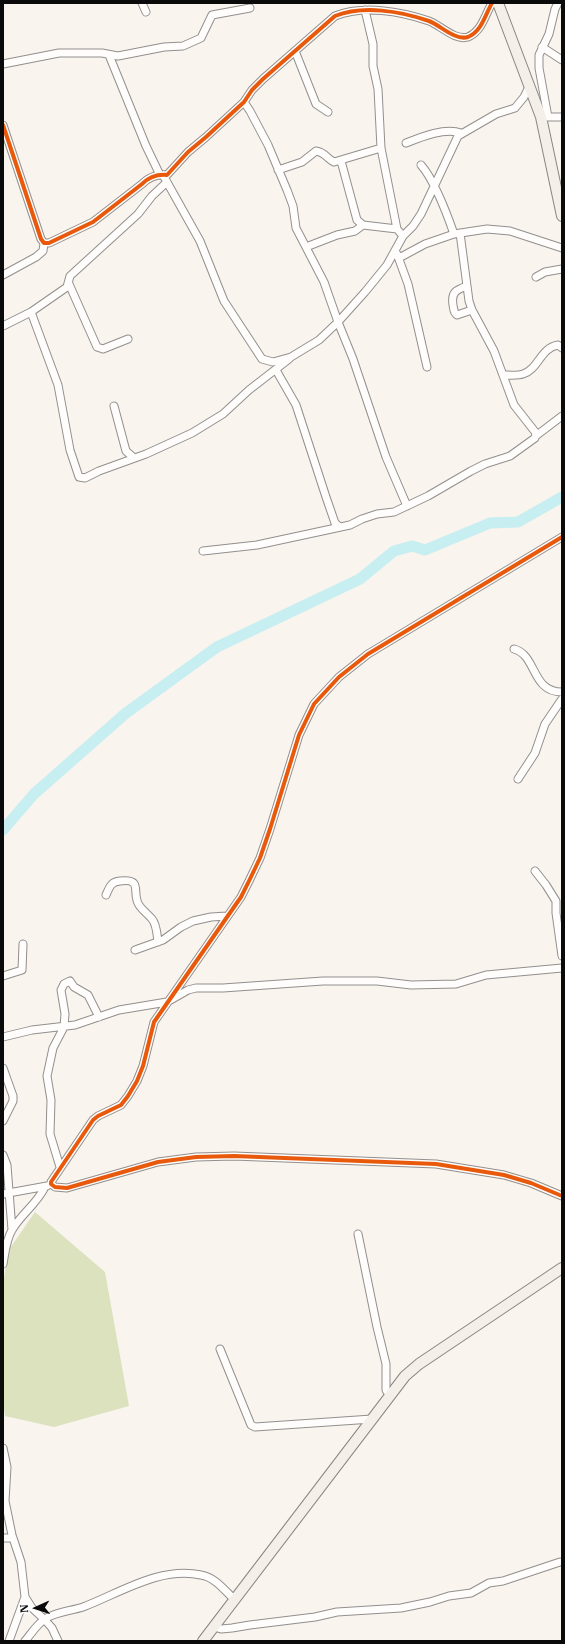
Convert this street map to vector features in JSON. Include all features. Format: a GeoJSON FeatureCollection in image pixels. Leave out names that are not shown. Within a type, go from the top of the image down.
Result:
{"type":"FeatureCollection","features":[{"type":"Feature","properties":{"kind":"street"},"geometry":{"type":"LineString","coordinates":[[142,3],[146,12]]}},
{"type":"Feature","properties":{"kind":"street"},"geometry":{"type":"LineString","coordinates":[[44,243],[49,243],[93,222],[148,178],[167,175],[188,152],[244,102],[252,90],[263,79],[335,16],[342,13],[365,10],[416,17],[431,22],[461,38],[467,37],[476,32],[482,26],[485,15],[492,3]]}},
{"type":"Feature","properties":{"kind":"street"},"geometry":{"type":"LineString","coordinates":[[498,3],[530,85],[545,117]]}},
{"type":"Feature","properties":{"kind":"street"},"geometry":{"type":"LineString","coordinates":[[559,3],[549,34],[538,55],[545,117],[561,211]]}},
{"type":"Feature","properties":{"kind":"street"},"geometry":{"type":"LineString","coordinates":[[3,64],[59,53],[102,53],[118,56],[164,47],[175,47],[189,44],[201,38],[212,15],[250,8]]}},
{"type":"Feature","properties":{"kind":"street"},"geometry":{"type":"LineString","coordinates":[[365,10],[373,44],[373,66],[378,89],[381,148],[397,229],[402,236]]}},
{"type":"Feature","properties":{"kind":"street"},"geometry":{"type":"LineString","coordinates":[[542,48],[562,60]]}},
{"type":"Feature","properties":{"kind":"street"},"geometry":{"type":"LineString","coordinates":[[295,51],[316,104],[328,112]]}},
{"type":"Feature","properties":{"kind":"street"},"geometry":{"type":"LineString","coordinates":[[108,55],[146,146],[162,175],[168,182],[200,241],[224,301],[237,323],[248,336],[258,355],[262,359],[273,362],[291,357]]}},
{"type":"Feature","properties":{"kind":"street"},"geometry":{"type":"LineString","coordinates":[[31,312],[58,385],[70,450],[79,477],[84,478],[177,440],[223,414],[249,390],[291,357],[319,340],[338,322],[387,265],[402,236],[413,226],[422,214],[458,136],[496,114],[515,108],[524,97],[530,85]]}},
{"type":"Feature","properties":{"kind":"street"},"geometry":{"type":"LineString","coordinates":[[244,102],[268,145],[293,206],[296,228],[324,282],[353,359],[386,457],[407,506]]}},
{"type":"Feature","properties":{"kind":"street"},"geometry":{"type":"LineString","coordinates":[[545,117],[562,117]]}},
{"type":"Feature","properties":{"kind":"street"},"geometry":{"type":"LineString","coordinates":[[3,125],[41,239],[44,243],[43,251],[36,258],[3,275]]}},
{"type":"Feature","properties":{"kind":"street"},"geometry":{"type":"LineString","coordinates":[[406,143],[429,135],[456,131],[461,133]]}},
{"type":"Feature","properties":{"kind":"street"},"geometry":{"type":"LineString","coordinates":[[278,170],[302,162],[316,152],[324,154],[334,162],[381,148]]}},
{"type":"Feature","properties":{"kind":"street"},"geometry":{"type":"LineString","coordinates":[[341,161],[357,220],[363,225],[397,229]]}},
{"type":"Feature","properties":{"kind":"street"},"geometry":{"type":"LineString","coordinates":[[421,165],[427,172],[457,234],[472,310],[494,351],[504,375],[508,394],[514,405],[537,435]]}},
{"type":"Feature","properties":{"kind":"street"},"geometry":{"type":"LineString","coordinates":[[3,326],[31,312],[67,287],[70,276],[138,214],[152,196],[168,182]]}},
{"type":"Feature","properties":{"kind":"street"},"geometry":{"type":"LineString","coordinates":[[306,247],[337,235],[355,231],[363,225]]}},
{"type":"Feature","properties":{"kind":"street"},"geometry":{"type":"LineString","coordinates":[[399,258],[420,246],[457,234],[487,230],[510,231],[562,248]]}},
{"type":"Feature","properties":{"kind":"street"},"geometry":{"type":"LineString","coordinates":[[395,251],[408,284],[427,367]]}},
{"type":"Feature","properties":{"kind":"street"},"geometry":{"type":"LineString","coordinates":[[536,277],[545,272],[562,268]]}},
{"type":"Feature","properties":{"kind":"street"},"geometry":{"type":"LineString","coordinates":[[68,284],[97,347],[103,349],[128,339]]}},
{"type":"Feature","properties":{"kind":"street"},"geometry":{"type":"LineString","coordinates":[[467,286],[455,291],[452,295],[454,312],[457,315],[460,315],[472,310]]}},
{"type":"Feature","properties":{"kind":"street"},"geometry":{"type":"LineString","coordinates":[[504,375],[522,375],[534,369],[542,354],[554,346],[558,345],[562,348]]}},
{"type":"Feature","properties":{"kind":"street"},"geometry":{"type":"LineString","coordinates":[[276,370],[296,405],[309,449],[328,503],[335,522],[340,527]]}},
{"type":"Feature","properties":{"kind":"street"},"geometry":{"type":"LineString","coordinates":[[114,406],[126,451],[134,458]]}},
{"type":"Feature","properties":{"kind":"street"},"geometry":{"type":"LineString","coordinates":[[203,551],[257,545],[340,527],[377,514],[394,512],[442,489],[485,464],[510,456],[562,416]]}},
{"type":"Feature","properties":{"kind":"street"},"geometry":{"type":"LineString","coordinates":[[3,1264],[5,1249],[12,1230],[48,1186],[98,1116],[117,1108],[128,1096],[137,1081],[143,1066],[154,1022],[241,897],[260,858],[299,735],[314,704],[326,690],[356,664],[387,642],[562,537]]}},
{"type":"Feature","properties":{"kind":"street"},"geometry":{"type":"LineString","coordinates":[[514,648],[524,654],[536,676],[543,684],[552,690],[562,692]]}},
{"type":"Feature","properties":{"kind":"street"},"geometry":{"type":"LineString","coordinates":[[518,779],[535,753],[545,724],[562,699]]}},
{"type":"Feature","properties":{"kind":"street"},"geometry":{"type":"LineString","coordinates":[[535,871],[546,885],[556,902],[556,913],[562,956]]}},
{"type":"Feature","properties":{"kind":"street"},"geometry":{"type":"LineString","coordinates":[[106,895],[110,885],[115,882],[128,880],[133,882],[136,885],[139,905],[153,920],[158,942]]}},
{"type":"Feature","properties":{"kind":"street"},"geometry":{"type":"LineString","coordinates":[[135,950],[158,942],[193,921],[211,917],[227,916]]}},
{"type":"Feature","properties":{"kind":"street"},"geometry":{"type":"LineString","coordinates":[[3,976],[22,970],[23,944]]}},
{"type":"Feature","properties":{"kind":"street"},"geometry":{"type":"LineString","coordinates":[[3,1037],[32,1030],[64,1027],[119,1010],[167,1002],[188,990],[196,988],[223,988],[323,981],[377,982],[411,985],[456,984],[486,975],[562,968]]}},
{"type":"Feature","properties":{"kind":"street"},"geometry":{"type":"LineString","coordinates":[[60,1168],[50,1134],[51,1100],[47,1076],[53,1048],[64,1027],[65,1014],[61,990],[62,987],[70,981],[74,987],[88,995],[100,1017]]}},
{"type":"Feature","properties":{"kind":"street"},"geometry":{"type":"LineString","coordinates":[[3,1068],[13,1101],[3,1121]]}},
{"type":"Feature","properties":{"kind":"street"},"geometry":{"type":"LineString","coordinates":[[3,1155],[6,1165],[6,1194],[12,1230]]}},
{"type":"Feature","properties":{"kind":"street"},"geometry":{"type":"LineString","coordinates":[[6,1194],[48,1186],[72,1187],[158,1162],[196,1157],[234,1156],[436,1164],[504,1175],[531,1183],[562,1196]]}},
{"type":"Feature","properties":{"kind":"street"},"geometry":{"type":"LineString","coordinates":[[358,1234],[377,1328],[386,1364],[386,1390],[390,1396]]}},
{"type":"Feature","properties":{"kind":"street"},"geometry":{"type":"LineString","coordinates":[[203,1641],[405,1376],[419,1364],[562,1268]]}},
{"type":"Feature","properties":{"kind":"street"},"geometry":{"type":"LineString","coordinates":[[220,1349],[252,1425],[255,1427],[372,1419]]}},
{"type":"Feature","properties":{"kind":"street"},"geometry":{"type":"LineString","coordinates":[[3,1448],[7,1474],[5,1501],[12,1538],[21,1562],[25,1597],[32,1608],[52,1628],[58,1641]]}},
{"type":"Feature","properties":{"kind":"street"},"geometry":{"type":"LineString","coordinates":[[3,1538],[12,1538]]}},
{"type":"Feature","properties":{"kind":"street"},"geometry":{"type":"LineString","coordinates":[[214,1627],[221,1629],[232,1628],[315,1618],[336,1612],[400,1608],[430,1602],[449,1596],[471,1593],[489,1583],[503,1581],[560,1562]]}},
{"type":"Feature","properties":{"kind":"street"},"geometry":{"type":"LineString","coordinates":[[24,1641],[44,1619],[83,1607],[127,1588],[164,1575],[189,1573],[203,1575],[214,1581],[235,1600]]}},
{"type":"Feature","properties":{"kind":"street"},"geometry":{"type":"LineString","coordinates":[[9,1641],[25,1597]]}},
{"type":"Feature","properties":{"kind":"green space"},"geometry":{"type":"Polygon","coordinates":[[[35,1212],[105,1272],[129,1406],[54,1427],[5,1416],[3,1401],[3,1285],[8,1251],[35,1212]]]}},
{"type":"Feature","properties":{"kind":"waterway"},"geometry":{"type":"LineString","coordinates":[[3,830],[34,794],[126,713],[217,647],[360,579],[394,551],[412,546],[425,550],[490,523],[518,522],[562,497]]}},
{"type":"Feature","properties":{"kind":"cycle path"},"geometry":{"type":"LineString","coordinates":[[3,125],[41,239],[44,243],[49,243],[93,222],[150,178],[160,175],[167,175],[188,152],[244,102],[252,90],[263,79],[335,16],[369,10],[406,14],[429,21],[453,35],[463,38],[468,37],[477,31],[492,3]]}},
{"type":"Feature","properties":{"kind":"cycle path"},"geometry":{"type":"LineString","coordinates":[[562,537],[368,654],[339,677],[314,704],[299,735],[260,858],[241,897],[154,1022],[143,1066],[137,1081],[128,1096],[121,1105],[93,1120],[51,1182],[51,1184],[55,1187],[67,1188],[158,1162],[196,1157],[234,1156],[436,1164],[504,1175],[531,1183],[562,1196]]}}]}
